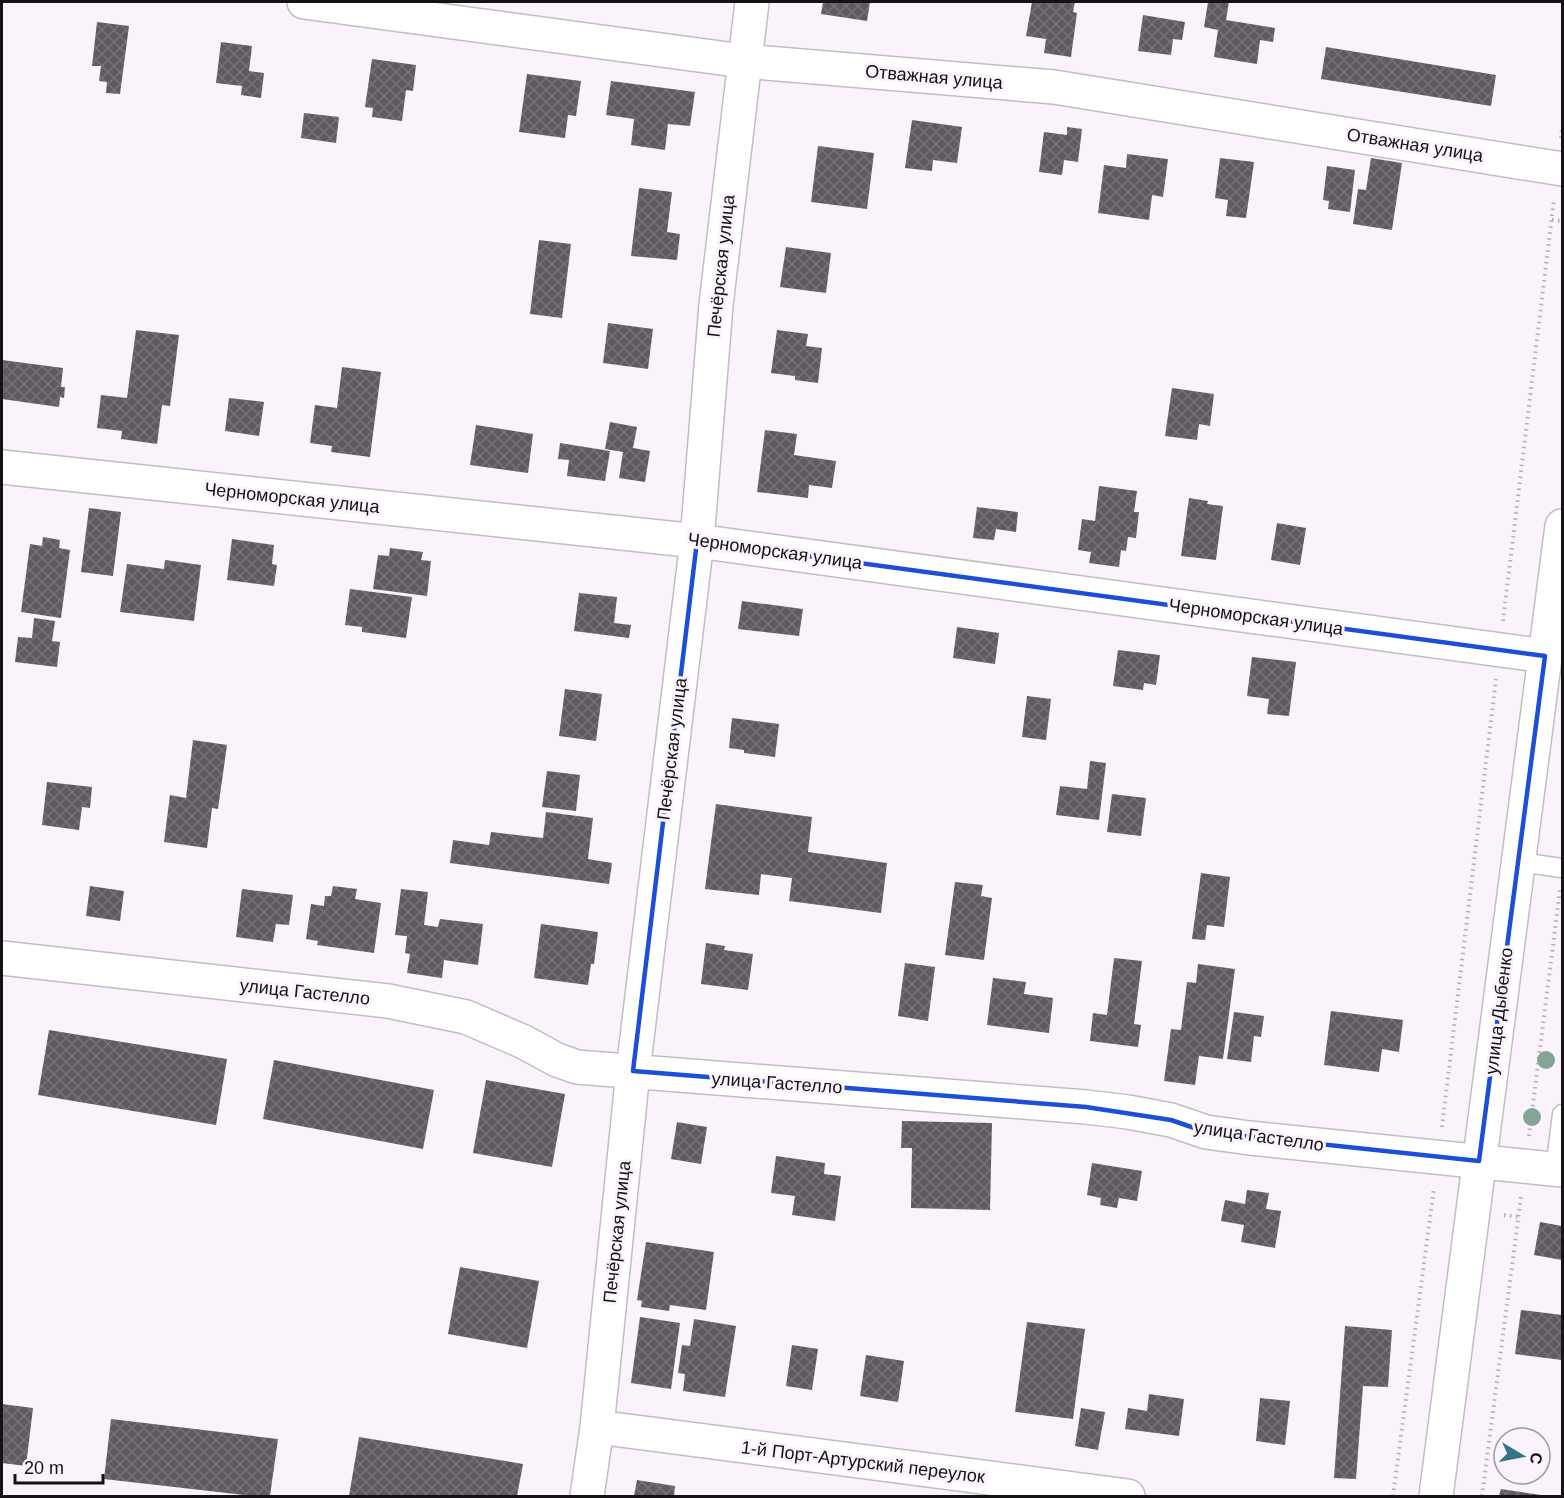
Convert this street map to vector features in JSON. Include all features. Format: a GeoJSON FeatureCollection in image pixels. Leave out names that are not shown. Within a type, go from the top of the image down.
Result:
{"type":"FeatureCollection","features":[{"type":"Feature","properties":{"kind":"street","name":"Отважная улица"},"geometry":{"type":"LineString","coordinates":[[304,2],[743,61],[1054,87],[1560,169]]}},
{"type":"Feature","properties":{"kind":"street","name":"Печёрская улица"},"geometry":{"type":"LineString","coordinates":[[587,1497],[597,1427],[633,1071],[697,541],[716,305],[743,61],[752,2]]}},
{"type":"Feature","properties":{"kind":"street","name":"Черноморская улица"},"geometry":{"type":"LineString","coordinates":[[2,467],[697,541],[1554,658]]}},
{"type":"Feature","properties":{"kind":"street","name":"улица Дыбенко"},"geometry":{"type":"LineString","coordinates":[[1436,1497],[1519,862],[1554,658],[1563,526]]}},
{"type":"Feature","properties":{"kind":"street","name":"улица Гастелло"},"geometry":{"type":"LineString","coordinates":[[2,958],[388,1001],[466,1017],[524,1042],[557,1060],[578,1067],[1086,1107],[1172,1120],[1206,1132],[1548,1169]]}},
{"type":"Feature","properties":{"kind":"street","name":"1-й Порт-Артурский переулок"},"geometry":{"type":"LineString","coordinates":[[597,1427],[1128,1497]]}},
{"type":"Feature","properties":{"kind":"lane"},"geometry":{"type":"LineString","coordinates":[[1519,862],[1562,874]]}},
{"type":"Feature","properties":{"kind":"lane"},"geometry":{"type":"LineString","coordinates":[[1548,1169],[1563,1114]]}},
{"type":"Feature","properties":{"kind":"path"},"geometry":{"type":"LineString","coordinates":[[1393,1497],[1439,1157],[1560,169],[1563,126]]}},
{"type":"Feature","properties":{"kind":"path"},"geometry":{"type":"LineString","coordinates":[[1552,220],[1563,221]]}},
{"type":"Feature","properties":{"kind":"path"},"geometry":{"type":"LineString","coordinates":[[1482,1497],[1548,1169],[1562,874]]}},
{"type":"Feature","properties":{"kind":"highlighted area"},"geometry":{"type":"Polygon","coordinates":[[[697,541],[1545,656],[1479,1161],[1206,1132],[1171,1120],[1086,1107],[633,1071],[697,541]]]}},
{"type":"Feature","properties":{"kind":"building"},"geometry":{"type":"Polygon","coordinates":[[[823,2],[870,2],[867,21],[821,14],[823,2]]]}},
{"type":"Feature","properties":{"kind":"building"},"geometry":{"type":"Polygon","coordinates":[[[1032,2],[1075,2],[1073,12],[1077,13],[1071,57],[1044,53],[1046,39],[1026,36],[1032,2]]]}},
{"type":"Feature","properties":{"kind":"building"},"geometry":{"type":"Polygon","coordinates":[[[1208,2],[1229,2],[1226,20],[1275,28],[1273,42],[1260,40],[1257,64],[1214,57],[1218,30],[1204,27],[1208,2]]]}},
{"type":"Feature","properties":{"kind":"building"},"geometry":{"type":"Polygon","coordinates":[[[1143,15],[1185,22],[1182,40],[1173,39],[1171,55],[1138,51],[1143,15]]]}},
{"type":"Feature","properties":{"kind":"building"},"geometry":{"type":"Polygon","coordinates":[[[97,22],[129,26],[120,94],[106,93],[107,82],[99,81],[101,66],[92,66],[97,22]]]}},
{"type":"Feature","properties":{"kind":"building"},"geometry":{"type":"Polygon","coordinates":[[[221,42],[252,46],[249,71],[264,73],[261,98],[241,95],[242,86],[216,83],[221,42]]]}},
{"type":"Feature","properties":{"kind":"building"},"geometry":{"type":"Polygon","coordinates":[[[1326,47],[1496,75],[1491,106],[1321,79],[1326,47]]]}},
{"type":"Feature","properties":{"kind":"building"},"geometry":{"type":"Polygon","coordinates":[[[372,59],[416,65],[413,91],[406,90],[402,121],[372,117],[373,108],[365,107],[372,59]]]}},
{"type":"Feature","properties":{"kind":"building"},"geometry":{"type":"Polygon","coordinates":[[[527,74],[581,81],[576,116],[568,115],[565,138],[519,132],[527,74]]]}},
{"type":"Feature","properties":{"kind":"building"},"geometry":{"type":"Polygon","coordinates":[[[611,81],[695,92],[690,126],[668,124],[665,150],[631,145],[634,119],[606,115],[611,81]]]}},
{"type":"Feature","properties":{"kind":"building"},"geometry":{"type":"Polygon","coordinates":[[[304,113],[339,117],[336,143],[301,138],[304,113]]]}},
{"type":"Feature","properties":{"kind":"building"},"geometry":{"type":"Polygon","coordinates":[[[912,120],[962,127],[957,163],[933,160],[932,171],[905,168],[912,120]]]}},
{"type":"Feature","properties":{"kind":"building"},"geometry":{"type":"Polygon","coordinates":[[[1067,127],[1082,129],[1078,162],[1064,160],[1062,175],[1039,172],[1044,132],[1067,135],[1067,127]]]}},
{"type":"Feature","properties":{"kind":"building"},"geometry":{"type":"Polygon","coordinates":[[[818,146],[874,153],[867,209],[811,202],[818,146]]]}},
{"type":"Feature","properties":{"kind":"building"},"geometry":{"type":"Polygon","coordinates":[[[1127,154],[1168,159],[1163,197],[1152,195],[1149,220],[1098,213],[1104,165],[1126,168],[1127,154]]]}},
{"type":"Feature","properties":{"kind":"building"},"geometry":{"type":"Polygon","coordinates":[[[1220,158],[1254,162],[1246,218],[1226,216],[1228,200],[1215,198],[1220,158]]]}},
{"type":"Feature","properties":{"kind":"building"},"geometry":{"type":"Polygon","coordinates":[[[1371,158],[1402,163],[1392,230],[1353,224],[1358,189],[1366,190],[1371,158]]]}},
{"type":"Feature","properties":{"kind":"building"},"geometry":{"type":"Polygon","coordinates":[[[1327,166],[1355,170],[1350,212],[1328,209],[1329,201],[1323,200],[1327,166]]]}},
{"type":"Feature","properties":{"kind":"building"},"geometry":{"type":"Polygon","coordinates":[[[639,188],[672,192],[667,232],[680,234],[677,260],[631,256],[639,188]]]}},
{"type":"Feature","properties":{"kind":"building"},"geometry":{"type":"Polygon","coordinates":[[[539,240],[571,244],[562,318],[530,314],[539,240]]]}},
{"type":"Feature","properties":{"kind":"building"},"geometry":{"type":"Polygon","coordinates":[[[786,247],[831,253],[826,293],[780,287],[786,247]]]}},
{"type":"Feature","properties":{"kind":"building"},"geometry":{"type":"Polygon","coordinates":[[[608,323],[653,329],[648,369],[603,363],[608,323]]]}},
{"type":"Feature","properties":{"kind":"building"},"geometry":{"type":"Polygon","coordinates":[[[136,330],[179,335],[170,406],[162,405],[157,444],[121,439],[122,431],[97,428],[101,395],[127,398],[136,330]]]}},
{"type":"Feature","properties":{"kind":"building"},"geometry":{"type":"Polygon","coordinates":[[[777,330],[808,334],[806,346],[822,348],[818,383],[795,380],[795,376],[771,373],[777,330]]]}},
{"type":"Feature","properties":{"kind":"building"},"geometry":{"type":"Polygon","coordinates":[[[2,360],[63,368],[61,387],[65,387],[64,398],[60,397],[59,407],[2,399],[2,360]]]}},
{"type":"Feature","properties":{"kind":"building"},"geometry":{"type":"Polygon","coordinates":[[[342,367],[381,372],[370,457],[331,452],[332,446],[310,443],[315,405],[337,408],[342,367]]]}},
{"type":"Feature","properties":{"kind":"building"},"geometry":{"type":"Polygon","coordinates":[[[1172,388],[1214,394],[1210,426],[1199,424],[1197,440],[1165,436],[1172,388]]]}},
{"type":"Feature","properties":{"kind":"building"},"geometry":{"type":"Polygon","coordinates":[[[229,398],[264,402],[259,436],[225,431],[229,398]]]}},
{"type":"Feature","properties":{"kind":"building"},"geometry":{"type":"Polygon","coordinates":[[[610,422],[637,427],[633,448],[650,451],[645,482],[619,478],[623,452],[605,449],[610,422]]]}},
{"type":"Feature","properties":{"kind":"building"},"geometry":{"type":"Polygon","coordinates":[[[476,425],[533,434],[528,473],[470,465],[476,425]]]}},
{"type":"Feature","properties":{"kind":"building"},"geometry":{"type":"Polygon","coordinates":[[[765,430],[797,434],[794,455],[836,461],[832,488],[809,485],[808,498],[757,492],[765,430]]]}},
{"type":"Feature","properties":{"kind":"building"},"geometry":{"type":"Polygon","coordinates":[[[560,443],[610,451],[605,481],[567,476],[569,460],[558,459],[560,443]]]}},
{"type":"Feature","properties":{"kind":"building"},"geometry":{"type":"Polygon","coordinates":[[[1099,486],[1137,491],[1134,512],[1139,512],[1136,538],[1128,537],[1126,551],[1121,550],[1119,567],[1089,563],[1091,552],[1078,550],[1082,519],[1095,521],[1099,486]]]}},
{"type":"Feature","properties":{"kind":"building"},"geometry":{"type":"Polygon","coordinates":[[[1189,498],[1223,506],[1216,560],[1181,556],[1189,498]]]}},
{"type":"Feature","properties":{"kind":"building"},"geometry":{"type":"Polygon","coordinates":[[[977,507],[1018,512],[1016,532],[996,529],[994,540],[973,538],[977,507]]]}},
{"type":"Feature","properties":{"kind":"building"},"geometry":{"type":"Polygon","coordinates":[[[89,508],[121,512],[113,576],[81,572],[89,508]]]}},
{"type":"Feature","properties":{"kind":"building"},"geometry":{"type":"Polygon","coordinates":[[[1277,523],[1306,528],[1300,565],[1271,560],[1277,523]]]}},
{"type":"Feature","properties":{"kind":"building"},"geometry":{"type":"Polygon","coordinates":[[[43,537],[60,540],[59,548],[70,550],[61,618],[21,612],[30,544],[42,546],[43,537]]]}},
{"type":"Feature","properties":{"kind":"building"},"geometry":{"type":"Polygon","coordinates":[[[232,539],[274,545],[272,564],[277,565],[274,586],[227,580],[232,539]]]}},
{"type":"Feature","properties":{"kind":"building"},"geometry":{"type":"Polygon","coordinates":[[[390,548],[423,552],[421,560],[431,561],[427,596],[373,589],[378,555],[389,556],[390,548]]]}},
{"type":"Feature","properties":{"kind":"building"},"geometry":{"type":"Polygon","coordinates":[[[165,560],[201,565],[194,621],[120,612],[127,564],[164,569],[165,560]]]}},
{"type":"Feature","properties":{"kind":"building"},"geometry":{"type":"Polygon","coordinates":[[[350,589],[412,597],[406,638],[362,632],[362,627],[345,625],[350,589]]]}},
{"type":"Feature","properties":{"kind":"building"},"geometry":{"type":"Polygon","coordinates":[[[579,593],[617,597],[614,623],[631,625],[629,638],[574,631],[579,593]]]}},
{"type":"Feature","properties":{"kind":"building"},"geometry":{"type":"Polygon","coordinates":[[[742,601],[803,609],[799,636],[738,629],[742,601]]]}},
{"type":"Feature","properties":{"kind":"building"},"geometry":{"type":"Polygon","coordinates":[[[34,618],[55,621],[52,641],[60,642],[57,667],[15,662],[18,637],[32,638],[34,618]]]}},
{"type":"Feature","properties":{"kind":"building"},"geometry":{"type":"Polygon","coordinates":[[[957,627],[999,633],[995,664],[953,658],[957,627]]]}},
{"type":"Feature","properties":{"kind":"building"},"geometry":{"type":"Polygon","coordinates":[[[1118,650],[1160,655],[1156,685],[1144,683],[1143,690],[1113,686],[1118,650]]]}},
{"type":"Feature","properties":{"kind":"building"},"geometry":{"type":"Polygon","coordinates":[[[1252,657],[1296,662],[1289,716],[1267,714],[1269,699],[1247,696],[1252,657]]]}},
{"type":"Feature","properties":{"kind":"building"},"geometry":{"type":"Polygon","coordinates":[[[565,689],[602,694],[596,741],[559,736],[565,689]]]}},
{"type":"Feature","properties":{"kind":"building"},"geometry":{"type":"Polygon","coordinates":[[[1027,696],[1051,699],[1046,740],[1022,737],[1027,696]]]}},
{"type":"Feature","properties":{"kind":"building"},"geometry":{"type":"Polygon","coordinates":[[[732,718],[779,724],[775,757],[744,753],[744,750],[729,748],[732,718]]]}},
{"type":"Feature","properties":{"kind":"building"},"geometry":{"type":"Polygon","coordinates":[[[193,740],[227,745],[218,809],[212,808],[207,848],[164,842],[170,795],[186,798],[193,740]]]}},
{"type":"Feature","properties":{"kind":"building"},"geometry":{"type":"Polygon","coordinates":[[[1090,761],[1106,763],[1099,820],[1056,815],[1060,786],[1087,789],[1090,761]]]}},
{"type":"Feature","properties":{"kind":"building"},"geometry":{"type":"Polygon","coordinates":[[[547,771],[580,775],[576,811],[542,807],[547,771]]]}},
{"type":"Feature","properties":{"kind":"building"},"geometry":{"type":"Polygon","coordinates":[[[47,782],[92,787],[90,808],[82,807],[79,830],[42,825],[47,782]]]}},
{"type":"Feature","properties":{"kind":"building"},"geometry":{"type":"Polygon","coordinates":[[[1112,794],[1146,798],[1141,836],[1107,832],[1112,794]]]}},
{"type":"Feature","properties":{"kind":"building"},"geometry":{"type":"Polygon","coordinates":[[[716,804],[812,817],[808,852],[887,863],[881,913],[789,901],[792,878],[761,874],[759,895],[705,889],[716,804]]]}},
{"type":"Feature","properties":{"kind":"building"},"geometry":{"type":"Polygon","coordinates":[[[546,812],[593,818],[588,859],[612,863],[609,884],[450,863],[453,840],[489,845],[491,832],[543,838],[546,812]]]}},
{"type":"Feature","properties":{"kind":"building"},"geometry":{"type":"Polygon","coordinates":[[[1201,873],[1230,877],[1224,927],[1207,925],[1205,940],[1192,939],[1201,873]]]}},
{"type":"Feature","properties":{"kind":"building"},"geometry":{"type":"Polygon","coordinates":[[[955,882],[983,885],[981,896],[992,898],[984,960],[945,955],[955,882]]]}},
{"type":"Feature","properties":{"kind":"building"},"geometry":{"type":"Polygon","coordinates":[[[90,886],[124,891],[120,921],[86,916],[90,886]]]}},
{"type":"Feature","properties":{"kind":"building"},"geometry":{"type":"Polygon","coordinates":[[[333,886],[357,889],[355,899],[381,903],[374,953],[317,945],[318,941],[306,939],[311,904],[324,906],[325,896],[331,896],[333,886]]]}},
{"type":"Feature","properties":{"kind":"building"},"geometry":{"type":"Polygon","coordinates":[[[242,889],[293,895],[289,925],[276,924],[273,942],[236,937],[242,889]]]}},
{"type":"Feature","properties":{"kind":"building"},"geometry":{"type":"Polygon","coordinates":[[[401,889],[428,892],[424,925],[438,927],[440,919],[483,924],[478,965],[444,960],[442,978],[407,973],[410,954],[405,953],[407,936],[395,935],[401,889]]]}},
{"type":"Feature","properties":{"kind":"building"},"geometry":{"type":"Polygon","coordinates":[[[541,924],[598,932],[594,964],[591,964],[588,985],[534,978],[541,924]]]}},
{"type":"Feature","properties":{"kind":"building"},"geometry":{"type":"Polygon","coordinates":[[[706,943],[725,946],[724,950],[753,954],[748,990],[701,984],[706,943]]]}},
{"type":"Feature","properties":{"kind":"building"},"geometry":{"type":"Polygon","coordinates":[[[1114,958],[1142,961],[1134,1024],[1141,1025],[1138,1047],[1090,1041],[1093,1013],[1107,1015],[1114,958]]]}},
{"type":"Feature","properties":{"kind":"building"},"geometry":{"type":"Polygon","coordinates":[[[905,963],[935,967],[928,1021],[898,1016],[905,963]]]}},
{"type":"Feature","properties":{"kind":"building"},"geometry":{"type":"Polygon","coordinates":[[[1198,964],[1235,969],[1223,1059],[1199,1056],[1195,1085],[1164,1081],[1171,1029],[1181,1030],[1187,982],[1196,983],[1198,964]]]}},
{"type":"Feature","properties":{"kind":"building"},"geometry":{"type":"Polygon","coordinates":[[[993,978],[1026,982],[1024,994],[1053,998],[1049,1033],[987,1025],[993,978]]]}},
{"type":"Feature","properties":{"kind":"building"},"geometry":{"type":"Polygon","coordinates":[[[1331,1011],[1403,1020],[1399,1052],[1382,1049],[1379,1072],[1324,1065],[1331,1011]]]}},
{"type":"Feature","properties":{"kind":"building"},"geometry":{"type":"Polygon","coordinates":[[[1234,1012],[1264,1016],[1261,1037],[1254,1036],[1251,1062],[1227,1059],[1234,1012]]]}},
{"type":"Feature","properties":{"kind":"building"},"geometry":{"type":"Polygon","coordinates":[[[49,1030],[227,1059],[216,1125],[38,1095],[49,1030]]]}},
{"type":"Feature","properties":{"kind":"building"},"geometry":{"type":"Polygon","coordinates":[[[274,1060],[434,1090],[423,1149],[263,1119],[274,1060]]]}},
{"type":"Feature","properties":{"kind":"building"},"geometry":{"type":"Polygon","coordinates":[[[486,1080],[565,1094],[552,1167],[473,1153],[486,1080]]]}},
{"type":"Feature","properties":{"kind":"building"},"geometry":{"type":"Polygon","coordinates":[[[902,1121],[992,1123],[990,1210],[911,1208],[912,1148],[901,1148],[902,1121]]]}},
{"type":"Feature","properties":{"kind":"building"},"geometry":{"type":"Polygon","coordinates":[[[677,1122],[707,1127],[701,1164],[671,1159],[677,1122]]]}},
{"type":"Feature","properties":{"kind":"building"},"geometry":{"type":"Polygon","coordinates":[[[776,1156],[825,1163],[824,1174],[841,1176],[835,1221],[792,1215],[795,1196],[771,1193],[776,1156]]]}},
{"type":"Feature","properties":{"kind":"building"},"geometry":{"type":"Polygon","coordinates":[[[1092,1163],[1142,1171],[1137,1201],[1119,1198],[1117,1208],[1100,1205],[1101,1198],[1087,1195],[1092,1163]]]}},
{"type":"Feature","properties":{"kind":"building"},"geometry":{"type":"Polygon","coordinates":[[[1247,1190],[1269,1193],[1266,1209],[1281,1211],[1275,1248],[1241,1242],[1244,1225],[1221,1221],[1225,1200],[1245,1204],[1247,1190]]]}},
{"type":"Feature","properties":{"kind":"building"},"geometry":{"type":"Polygon","coordinates":[[[1540,1222],[1562,1226],[1562,1260],[1534,1255],[1540,1222]]]}},
{"type":"Feature","properties":{"kind":"building"},"geometry":{"type":"Polygon","coordinates":[[[646,1242],[714,1252],[706,1310],[670,1305],[669,1311],[641,1307],[642,1301],[637,1300],[646,1242]]]}},
{"type":"Feature","properties":{"kind":"building"},"geometry":{"type":"Polygon","coordinates":[[[460,1267],[539,1281],[527,1348],[448,1334],[460,1267]]]}},
{"type":"Feature","properties":{"kind":"building"},"geometry":{"type":"Polygon","coordinates":[[[1521,1310],[1562,1315],[1562,1360],[1515,1354],[1521,1310]]]}},
{"type":"Feature","properties":{"kind":"building"},"geometry":{"type":"Polygon","coordinates":[[[640,1317],[680,1323],[671,1389],[631,1383],[640,1317]]]}},
{"type":"Feature","properties":{"kind":"building"},"geometry":{"type":"Polygon","coordinates":[[[694,1319],[736,1326],[725,1397],[683,1391],[685,1374],[678,1373],[682,1345],[690,1346],[694,1319]]]}},
{"type":"Feature","properties":{"kind":"building"},"geometry":{"type":"Polygon","coordinates":[[[1027,1322],[1085,1329],[1073,1419],[1015,1412],[1027,1322]]]}},
{"type":"Feature","properties":{"kind":"building"},"geometry":{"type":"Polygon","coordinates":[[[1345,1326],[1392,1330],[1388,1387],[1363,1386],[1356,1479],[1334,1478],[1345,1326]]]}},
{"type":"Feature","properties":{"kind":"building"},"geometry":{"type":"Polygon","coordinates":[[[792,1345],[818,1349],[812,1390],[786,1386],[792,1345]]]}},
{"type":"Feature","properties":{"kind":"building"},"geometry":{"type":"Polygon","coordinates":[[[866,1355],[904,1361],[898,1402],[860,1396],[866,1355]]]}},
{"type":"Feature","properties":{"kind":"building"},"geometry":{"type":"Polygon","coordinates":[[[1149,1394],[1184,1399],[1179,1436],[1125,1429],[1128,1408],[1147,1411],[1149,1394]]]}},
{"type":"Feature","properties":{"kind":"building"},"geometry":{"type":"Polygon","coordinates":[[[1260,1398],[1290,1401],[1285,1445],[1256,1441],[1260,1398]]]}},
{"type":"Feature","properties":{"kind":"building"},"geometry":{"type":"Polygon","coordinates":[[[2,1404],[33,1408],[26,1466],[2,1463],[2,1404]]]}},
{"type":"Feature","properties":{"kind":"building"},"geometry":{"type":"Polygon","coordinates":[[[1081,1408],[1105,1412],[1098,1450],[1075,1446],[1081,1408]]]}},
{"type":"Feature","properties":{"kind":"building"},"geometry":{"type":"Polygon","coordinates":[[[111,1419],[278,1439],[270,1496],[104,1479],[111,1419]]]}},
{"type":"Feature","properties":{"kind":"building"},"geometry":{"type":"Polygon","coordinates":[[[359,1437],[523,1464],[517,1496],[349,1496],[359,1437]]]}},
{"type":"Feature","properties":{"kind":"building"},"geometry":{"type":"Polygon","coordinates":[[[637,1480],[675,1486],[674,1496],[634,1496],[637,1480]]]}},
{"type":"Feature","properties":{"kind":"building"},"geometry":{"type":"Polygon","coordinates":[[[1501,1489],[1541,1495],[1541,1496],[1499,1496],[1501,1489]]]}}]}
